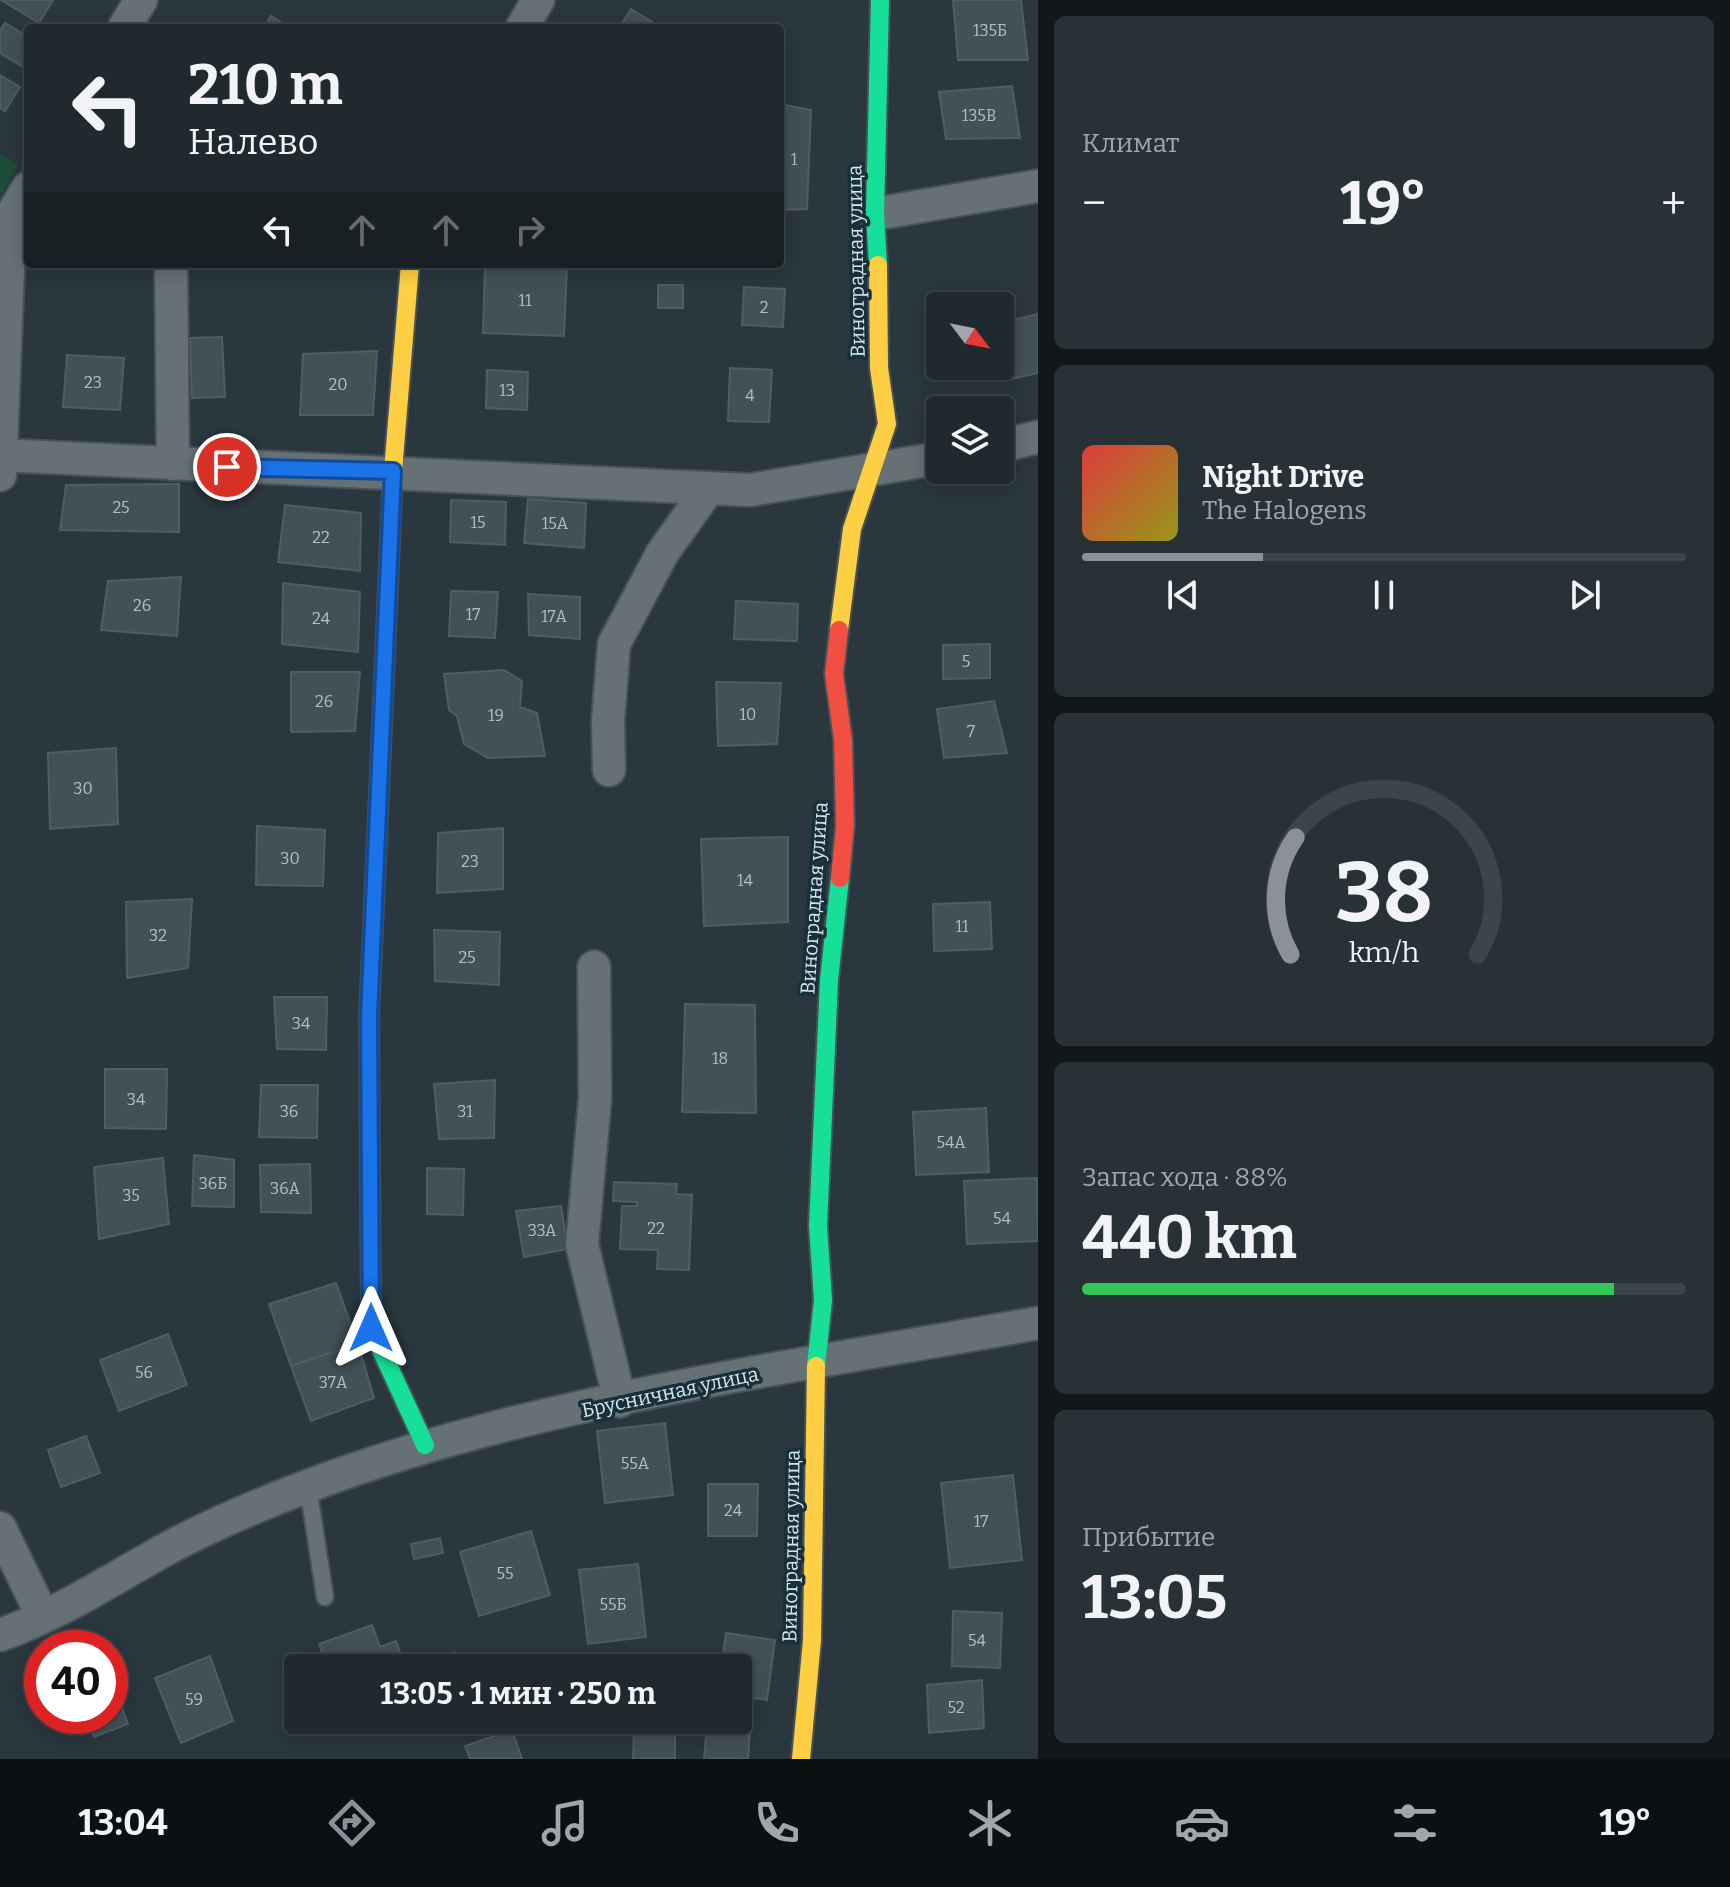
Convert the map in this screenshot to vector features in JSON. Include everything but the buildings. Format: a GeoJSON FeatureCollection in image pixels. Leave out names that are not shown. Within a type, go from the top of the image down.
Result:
{"type":"FeatureCollection","features":[{"type":"Feature","properties":{"kind":"street"},"geometry":{"type":"LineString","coordinates":[[127,24],[142,0]]}},
{"type":"Feature","properties":{"kind":"street"},"geometry":{"type":"LineString","coordinates":[[142,0],[153,24]]}},
{"type":"Feature","properties":{"kind":"street"},"geometry":{"type":"LineString","coordinates":[[524,24],[538,0]]}},
{"type":"Feature","properties":{"kind":"street","name":"Виноградная улица"},"geometry":{"type":"LineString","coordinates":[[801,1759],[812,1640],[816,1364],[823,1300],[818,1226],[829,980],[845,826],[843,740],[834,674],[852,529],[875,468],[887,424],[879,368],[881,304],[875,214],[880,0]]}},
{"type":"Feature","properties":{"kind":"street"},"geometry":{"type":"LineString","coordinates":[[875,214],[1038,186]]}},
{"type":"Feature","properties":{"kind":"street"},"geometry":{"type":"LineString","coordinates":[[24,195],[10,218],[1,462],[393,471],[750,490],[926,460]]}},
{"type":"Feature","properties":{"kind":"street"},"geometry":{"type":"LineString","coordinates":[[171,268],[173,464]]}},
{"type":"Feature","properties":{"kind":"street"},"geometry":{"type":"LineString","coordinates":[[410,268],[393,471],[369,1016],[371,1328],[425,1445]]}},
{"type":"Feature","properties":{"kind":"street"},"geometry":{"type":"LineString","coordinates":[[1014,443],[1038,437]]}},
{"type":"Feature","properties":{"kind":"street"},"geometry":{"type":"LineString","coordinates":[[609,770],[608,721],[614,644],[663,552],[709,488]]}},
{"type":"Feature","properties":{"kind":"street"},"geometry":{"type":"LineString","coordinates":[[594,967],[595,1099],[582,1245],[620,1401]]}},
{"type":"Feature","properties":{"kind":"street","name":"Брусничная улица"},"geometry":{"type":"LineString","coordinates":[[0,1635],[102,1588],[173,1545],[308,1486],[425,1445],[620,1401],[1038,1323]]}},
{"type":"Feature","properties":{"kind":"street"},"geometry":{"type":"LineString","coordinates":[[0,1528],[43,1617]]}},
{"type":"Feature","properties":{"kind":"lane"},"geometry":{"type":"LineString","coordinates":[[308,1486],[325,1597]]}},
{"type":"Feature","properties":{"kind":"green space"},"geometry":{"type":"Polygon","coordinates":[[[0,154],[18,164],[0,198],[0,154]]]}},
{"type":"Feature","properties":{"kind":"traffic: fast"},"geometry":{"type":"LineString","coordinates":[[878,265],[875,214],[880,0]]}},
{"type":"Feature","properties":{"kind":"traffic: fast"},"geometry":{"type":"LineString","coordinates":[[380,771],[369,1016],[371,1328],[425,1445]]}},
{"type":"Feature","properties":{"kind":"traffic: fast"},"geometry":{"type":"LineString","coordinates":[[816,1366],[823,1300],[818,1226],[829,980],[840,878]]}},
{"type":"Feature","properties":{"kind":"traffic: slow"},"geometry":{"type":"LineString","coordinates":[[839,630],[852,529],[887,424],[879,368],[878,265]]}},
{"type":"Feature","properties":{"kind":"traffic: slow"},"geometry":{"type":"LineString","coordinates":[[380,771],[393,471],[410,268]]}},
{"type":"Feature","properties":{"kind":"traffic: slow"},"geometry":{"type":"LineString","coordinates":[[801,1759],[812,1640],[816,1366]]}},
{"type":"Feature","properties":{"kind":"traffic: jam"},"geometry":{"type":"LineString","coordinates":[[839,630],[834,674],[843,740],[845,826],[840,878]]}},
{"type":"Feature","properties":{"kind":"route"},"geometry":{"type":"LineString","coordinates":[[227,467],[393,471],[369,1016],[371,1328]]}}]}
